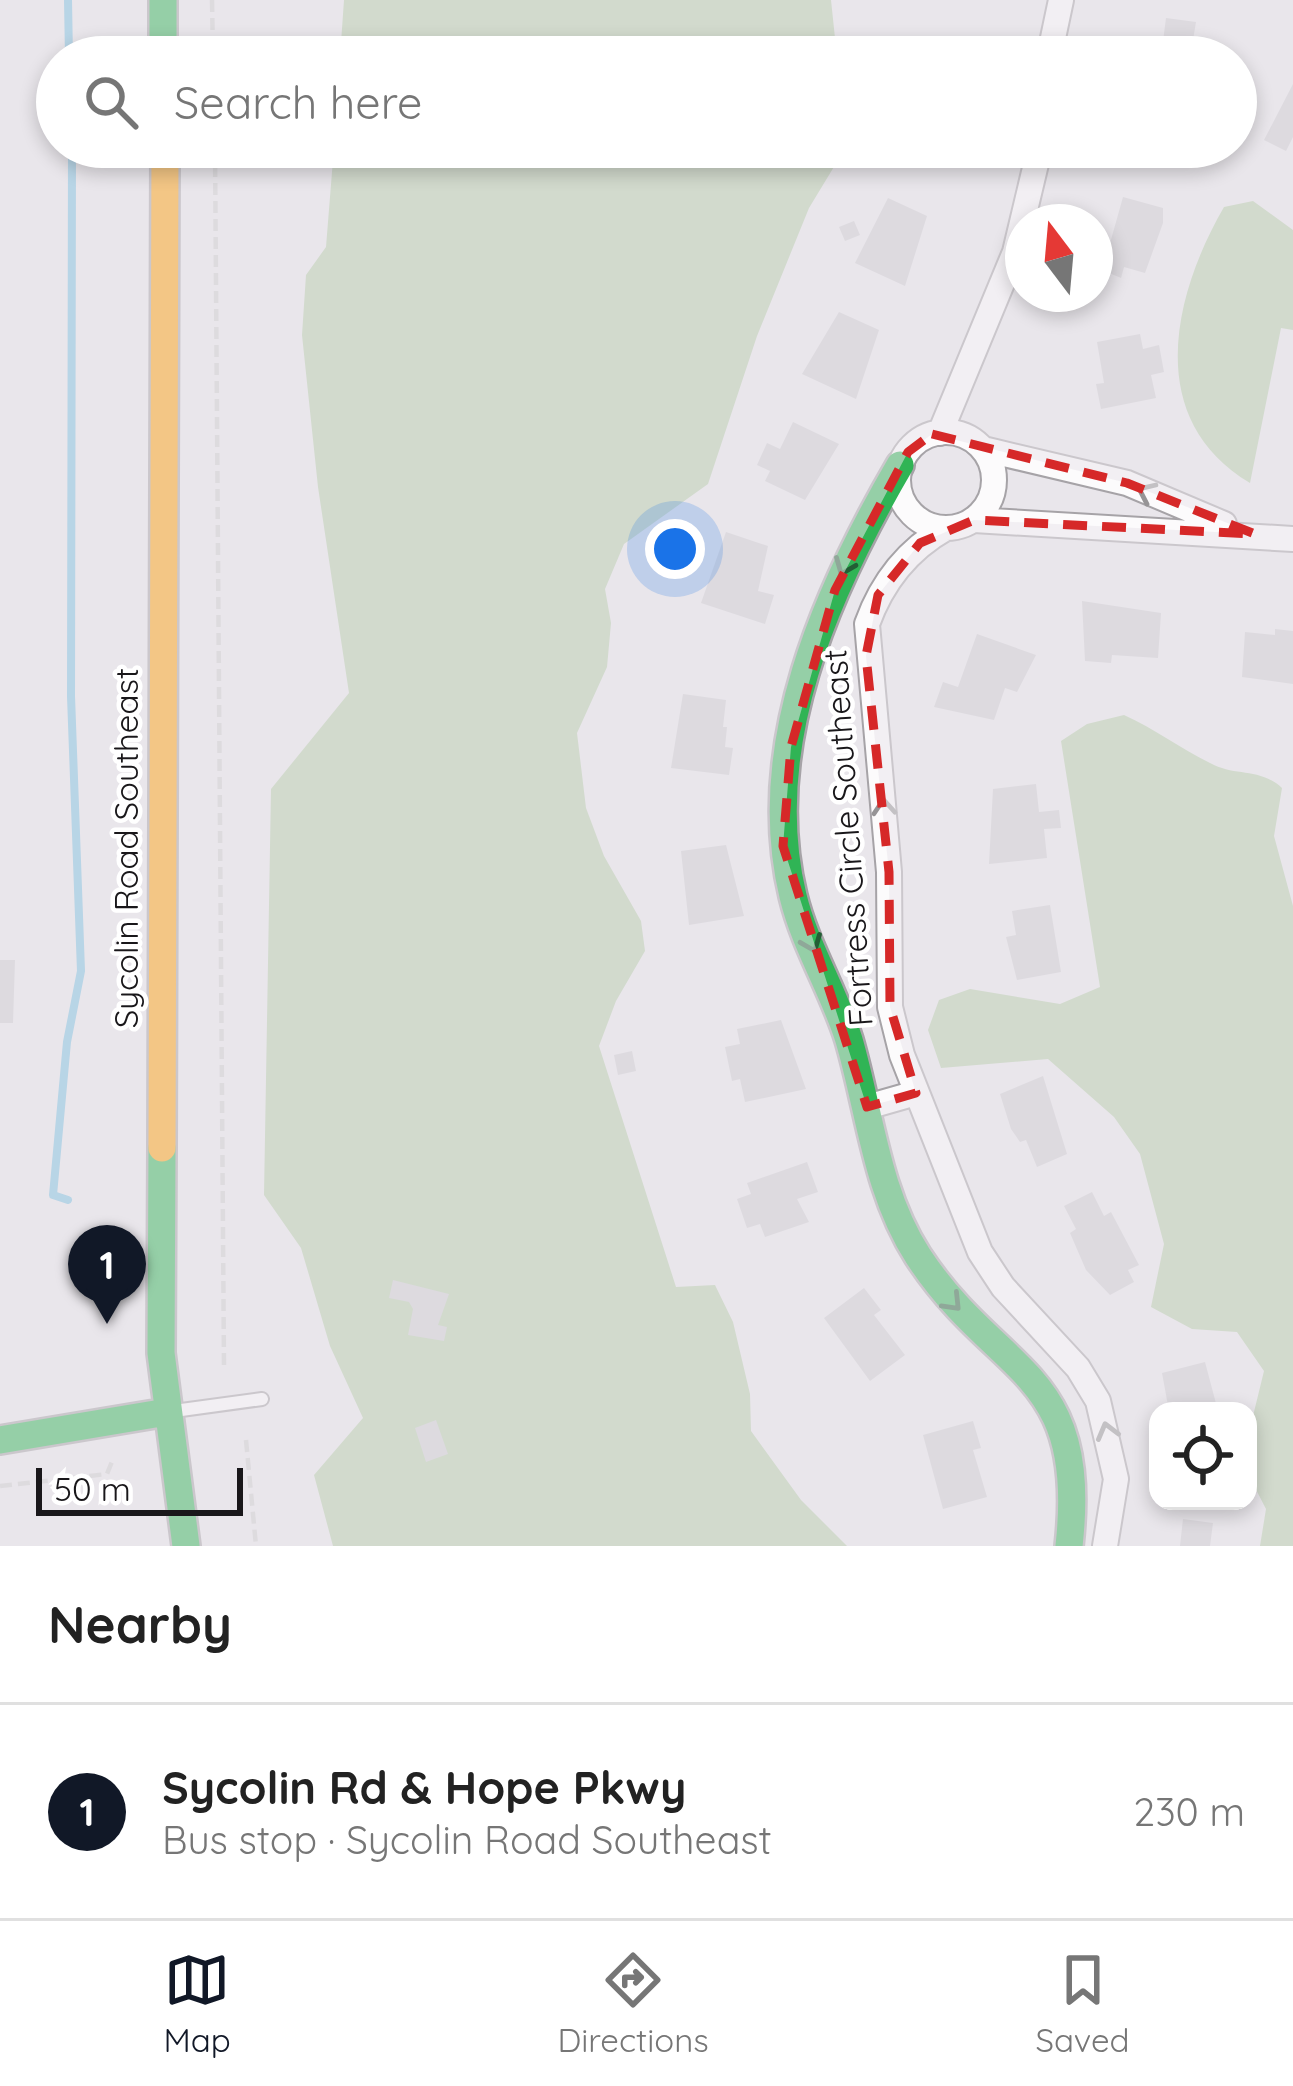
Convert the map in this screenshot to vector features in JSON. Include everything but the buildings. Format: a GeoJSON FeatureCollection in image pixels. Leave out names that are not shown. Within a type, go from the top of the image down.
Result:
{"type":"FeatureCollection","features":[{"type":"Feature","properties":{"kind":"main road"},"geometry":{"type":"LineString","coordinates":[[163,0],[164,36]]}},
{"type":"Feature","properties":{"kind":"main road","name":"Sycolin Road Southeast"},"geometry":{"type":"LineString","coordinates":[[164,168],[161,1353],[186,1546]]}},
{"type":"Feature","properties":{"kind":"main road","name":"Fortress Circle Southeast"},"geometry":{"type":"LineString","coordinates":[[900,465],[849,552],[815,642],[784,796],[783,846],[794,899],[845,1027],[886,1192],[911,1246],[940,1291],[1022,1368],[1056,1413],[1071,1455],[1070,1546]]}},
{"type":"Feature","properties":{"kind":"main road"},"geometry":{"type":"LineString","coordinates":[[0,1440],[167,1412]]}},
{"type":"Feature","properties":{"kind":"street"},"geometry":{"type":"LineString","coordinates":[[1053,36],[1061,0]]}},
{"type":"Feature","properties":{"kind":"street"},"geometry":{"type":"LineString","coordinates":[[940,434],[1015,252],[1035,168]]}},
{"type":"Feature","properties":{"kind":"street"},"geometry":{"type":"LineString","coordinates":[[974,520],[993,494],[994,474],[982,449],[969,438],[940,434],[920,440],[900,465],[902,499],[911,513],[946,528],[974,520],[1293,538]]}},
{"type":"Feature","properties":{"kind":"street"},"geometry":{"type":"LineString","coordinates":[[982,449],[1127,483],[1197,516],[1255,534]]}},
{"type":"Feature","properties":{"kind":"street","name":"Fortress Circle Southeast"},"geometry":{"type":"LineString","coordinates":[[946,528],[920,543],[900,566],[878,595],[867,624],[889,872],[890,1006],[916,1093],[980,1252],[1003,1287],[1078,1368],[1098,1401],[1116,1479],[1105,1546]]}},
{"type":"Feature","properties":{"kind":"street"},"geometry":{"type":"LineString","coordinates":[[867,1107],[916,1093]]}},
{"type":"Feature","properties":{"kind":"lane"},"geometry":{"type":"LineString","coordinates":[[167,1412],[262,1399]]}},
{"type":"Feature","properties":{"kind":"path"},"geometry":{"type":"LineString","coordinates":[[212,0],[213,36]]}},
{"type":"Feature","properties":{"kind":"path"},"geometry":{"type":"LineString","coordinates":[[215,168],[224,1367]]}},
{"type":"Feature","properties":{"kind":"path"},"geometry":{"type":"LineString","coordinates":[[246,1440],[256,1546]]}},
{"type":"Feature","properties":{"kind":"path"},"geometry":{"type":"LineString","coordinates":[[0,1486],[107,1474],[113,1459]]}},
{"type":"Feature","properties":{"kind":"highlighted area"},"geometry":{"type":"Polygon","coordinates":[[[932,434],[1127,483],[1255,534],[974,520],[920,543],[878,595],[866,656],[889,872],[890,1007],[916,1093],[867,1107],[783,846],[791,747],[835,590],[908,452],[932,434]]]}},
{"type":"Feature","properties":{"kind":"green space"},"geometry":{"type":"Polygon","coordinates":[[[344,0],[831,0],[835,36],[341,36],[344,0]]]}},
{"type":"Feature","properties":{"kind":"green space"},"geometry":{"type":"Polygon","coordinates":[[[332,168],[833,168],[809,208],[757,336],[708,484],[624,544],[605,589],[611,623],[607,667],[577,733],[586,808],[604,856],[641,921],[645,951],[616,1001],[599,1046],[676,1287],[715,1285],[733,1322],[750,1394],[751,1431],[801,1500],[847,1546],[333,1546],[314,1475],[363,1418],[330,1346],[301,1248],[264,1195],[271,789],[349,693],[318,487],[302,335],[306,275],[326,247],[332,168]]]}},
{"type":"Feature","properties":{"kind":"green space"},"geometry":{"type":"Polygon","coordinates":[[[1253,201],[1293,230],[1293,330],[1281,328],[1250,483],[1216,457],[1194,426],[1181,392],[1178,355],[1181,317],[1206,242],[1224,207],[1253,201]]]}},
{"type":"Feature","properties":{"kind":"green space"},"geometry":{"type":"Polygon","coordinates":[[[1124,715],[1210,763],[1265,777],[1282,788],[1274,836],[1293,906],[1293,1546],[1260,1546],[1266,1509],[1257,1492],[1256,1402],[1264,1371],[1237,1332],[1192,1329],[1151,1307],[1164,1244],[1140,1154],[1114,1117],[1048,1059],[941,1068],[928,1030],[939,1000],[970,989],[1060,1004],[1100,987],[1061,741],[1087,724],[1124,715]]]}},
{"type":"Feature","properties":{"kind":"waterway"},"geometry":{"type":"LineString","coordinates":[[68,0],[69,36]]}},
{"type":"Feature","properties":{"kind":"waterway"},"geometry":{"type":"LineString","coordinates":[[68,1200],[53,1195],[67,1042],[81,971],[71,696],[72,168]]}},
{"type":"Feature","properties":{"kind":"traffic: fast"},"geometry":{"type":"LineString","coordinates":[[163,0],[163,36]]}},
{"type":"Feature","properties":{"kind":"traffic: fast"},"geometry":{"type":"LineString","coordinates":[[900,465],[847,565],[805,672],[784,783],[784,840],[793,896],[849,1040],[892,1205],[918,1256],[948,1296],[1031,1380],[1051,1408],[1065,1442],[1072,1487],[1069,1546]]}},
{"type":"Feature","properties":{"kind":"traffic: fast"},"geometry":{"type":"LineString","coordinates":[[162,1148],[161,1353],[186,1546]]}},
{"type":"Feature","properties":{"kind":"traffic: fast"},"geometry":{"type":"LineString","coordinates":[[0,1440],[167,1412]]}},
{"type":"Feature","properties":{"kind":"traffic: slow"},"geometry":{"type":"LineString","coordinates":[[162,1148],[165,168]]}},
{"type":"Feature","properties":{"kind":"place","name":"Sycolin Rd & Hope Pkwy"},"geometry":{"type":"Point","coordinates":[107,1324]}}]}
